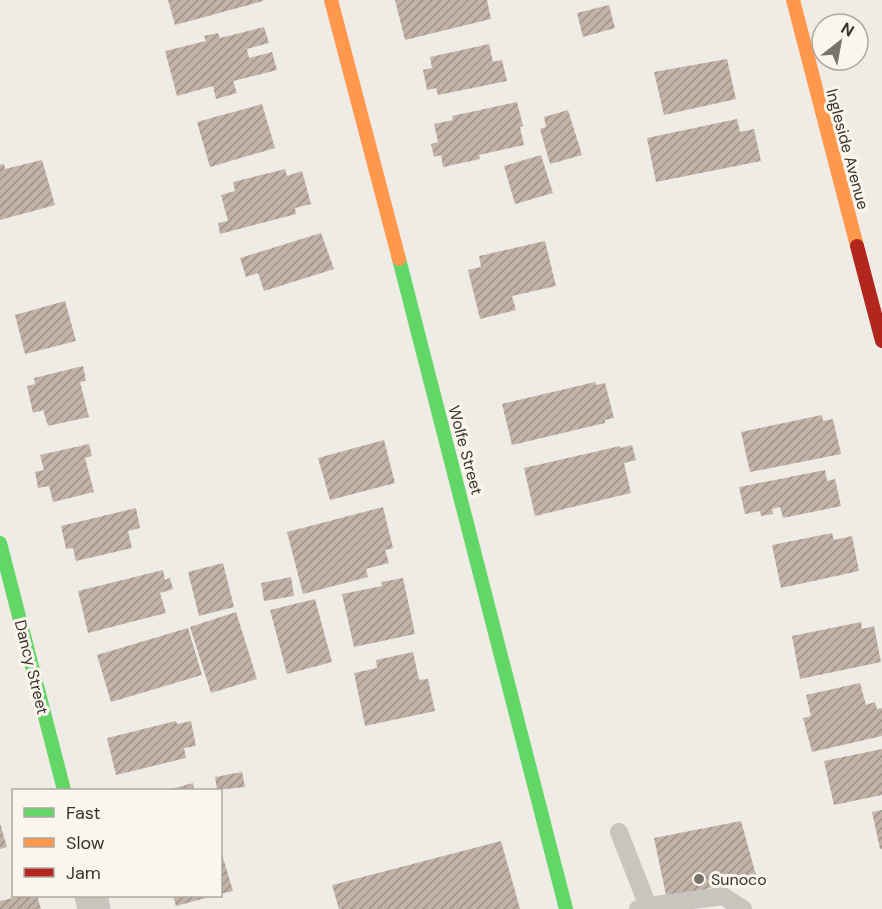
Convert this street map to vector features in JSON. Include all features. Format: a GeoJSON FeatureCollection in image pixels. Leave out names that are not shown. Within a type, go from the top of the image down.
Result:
{"type":"FeatureCollection","features":[{"type":"Feature","properties":{"kind":"street","name":"Wolfe Street"},"geometry":{"type":"LineString","coordinates":[[330,0],[461,496],[566,909]]}},
{"type":"Feature","properties":{"kind":"street","name":"Ingleside Avenue"},"geometry":{"type":"LineString","coordinates":[[793,0],[882,341]]}},
{"type":"Feature","properties":{"kind":"street","name":"Dancy Street"},"geometry":{"type":"LineString","coordinates":[[0,543],[64,789]]}},
{"type":"Feature","properties":{"kind":"lane"},"geometry":{"type":"LineString","coordinates":[[619,832],[645,908],[723,896],[743,909]]}},
{"type":"Feature","properties":{"kind":"building"},"geometry":{"type":"Polygon","coordinates":[[[168,0],[263,0],[263,1],[175,25],[168,0]]]}},
{"type":"Feature","properties":{"kind":"building"},"geometry":{"type":"Polygon","coordinates":[[[395,0],[487,0],[491,19],[405,40],[395,0]]]}},
{"type":"Feature","properties":{"kind":"building"},"geometry":{"type":"Polygon","coordinates":[[[609,5],[615,28],[583,37],[577,13],[609,5]]]}},
{"type":"Feature","properties":{"kind":"building"},"geometry":{"type":"Polygon","coordinates":[[[264,27],[269,43],[247,49],[249,58],[272,52],[277,70],[233,81],[237,93],[216,99],[213,86],[177,96],[165,51],[206,41],[204,36],[218,33],[220,38],[264,27]]]}},
{"type":"Feature","properties":{"kind":"building"},"geometry":{"type":"Polygon","coordinates":[[[489,44],[493,62],[502,60],[507,81],[438,95],[436,88],[427,90],[423,70],[432,68],[430,57],[489,44]]]}},
{"type":"Feature","properties":{"kind":"building"},"geometry":{"type":"Polygon","coordinates":[[[727,59],[736,99],[664,115],[654,72],[727,59]]]}},
{"type":"Feature","properties":{"kind":"building"},"geometry":{"type":"Polygon","coordinates":[[[517,102],[523,126],[520,127],[524,145],[479,155],[480,159],[443,167],[441,155],[434,157],[431,144],[438,142],[434,124],[453,120],[452,116],[517,102]]]}},
{"type":"Feature","properties":{"kind":"building"},"geometry":{"type":"Polygon","coordinates":[[[262,104],[275,148],[210,167],[197,122],[262,104]]]}},
{"type":"Feature","properties":{"kind":"building"},"geometry":{"type":"Polygon","coordinates":[[[568,110],[582,155],[550,164],[540,129],[546,127],[544,117],[568,110]]]}},
{"type":"Feature","properties":{"kind":"building"},"geometry":{"type":"Polygon","coordinates":[[[737,119],[740,132],[754,129],[761,161],[656,182],[647,138],[737,119]]]}},
{"type":"Feature","properties":{"kind":"building"},"geometry":{"type":"Polygon","coordinates":[[[541,155],[553,193],[515,204],[504,166],[541,155]]]}},
{"type":"Feature","properties":{"kind":"building"},"geometry":{"type":"Polygon","coordinates":[[[42,160],[55,205],[0,220],[0,165],[4,164],[5,169],[42,160]]]}},
{"type":"Feature","properties":{"kind":"building"},"geometry":{"type":"Polygon","coordinates":[[[285,169],[287,176],[302,171],[311,204],[295,208],[296,214],[220,234],[218,223],[228,221],[221,195],[235,191],[233,182],[285,169]]]}},
{"type":"Feature","properties":{"kind":"building"},"geometry":{"type":"Polygon","coordinates":[[[321,233],[334,269],[264,291],[258,273],[246,277],[240,258],[321,233]]]}},
{"type":"Feature","properties":{"kind":"building"},"geometry":{"type":"Polygon","coordinates":[[[545,241],[556,286],[512,296],[516,310],[480,319],[468,270],[481,267],[479,256],[545,241]]]}},
{"type":"Feature","properties":{"kind":"building"},"geometry":{"type":"Polygon","coordinates":[[[65,301],[76,341],[25,354],[15,315],[65,301]]]}},
{"type":"Feature","properties":{"kind":"building"},"geometry":{"type":"Polygon","coordinates":[[[83,366],[86,381],[80,382],[89,417],[48,426],[43,410],[33,413],[27,386],[35,384],[34,378],[83,366]]]}},
{"type":"Feature","properties":{"kind":"building"},"geometry":{"type":"Polygon","coordinates":[[[595,382],[596,385],[605,383],[614,418],[605,420],[605,423],[512,445],[502,404],[595,382]]]}},
{"type":"Feature","properties":{"kind":"building"},"geometry":{"type":"Polygon","coordinates":[[[822,415],[823,421],[833,419],[841,454],[750,472],[741,432],[822,415]]]}},
{"type":"Feature","properties":{"kind":"building"},"geometry":{"type":"Polygon","coordinates":[[[384,440],[395,483],[330,500],[318,458],[384,440]]]}},
{"type":"Feature","properties":{"kind":"building"},"geometry":{"type":"Polygon","coordinates":[[[89,444],[92,456],[85,458],[94,492],[53,502],[49,486],[38,488],[35,472],[44,470],[40,455],[89,444]]]}},
{"type":"Feature","properties":{"kind":"building"},"geometry":{"type":"Polygon","coordinates":[[[632,445],[636,460],[624,463],[631,493],[535,516],[524,468],[632,445]]]}},
{"type":"Feature","properties":{"kind":"building"},"geometry":{"type":"Polygon","coordinates":[[[825,470],[827,481],[835,479],[841,506],[783,518],[780,507],[772,509],[773,514],[761,516],[760,511],[745,514],[739,487],[825,470]]]}},
{"type":"Feature","properties":{"kind":"building"},"geometry":{"type":"Polygon","coordinates":[[[383,507],[393,548],[385,550],[389,563],[366,569],[368,577],[303,594],[287,532],[383,507]]]}},
{"type":"Feature","properties":{"kind":"building"},"geometry":{"type":"Polygon","coordinates":[[[136,508],[140,528],[128,531],[132,548],[76,561],[73,548],[66,549],[61,526],[136,508]]]}},
{"type":"Feature","properties":{"kind":"building"},"geometry":{"type":"Polygon","coordinates":[[[832,533],[834,540],[852,536],[859,571],[781,588],[772,545],[832,533]]]}},
{"type":"Feature","properties":{"kind":"building"},"geometry":{"type":"Polygon","coordinates":[[[223,563],[234,607],[199,616],[188,572],[223,563]]]}},
{"type":"Feature","properties":{"kind":"building"},"geometry":{"type":"Polygon","coordinates":[[[163,570],[165,580],[170,578],[173,589],[160,593],[166,613],[88,633],[78,591],[163,570]]]}},
{"type":"Feature","properties":{"kind":"building"},"geometry":{"type":"Polygon","coordinates":[[[291,577],[294,596],[264,601],[261,583],[291,577]]]}},
{"type":"Feature","properties":{"kind":"building"},"geometry":{"type":"Polygon","coordinates":[[[403,578],[415,634],[354,647],[342,594],[382,586],[381,582],[403,578]]]}},
{"type":"Feature","properties":{"kind":"building"},"geometry":{"type":"Polygon","coordinates":[[[315,599],[332,662],[287,674],[270,610],[315,599]]]}},
{"type":"Feature","properties":{"kind":"building"},"geometry":{"type":"Polygon","coordinates":[[[236,612],[257,679],[211,693],[190,627],[236,612]]]}},
{"type":"Feature","properties":{"kind":"building"},"geometry":{"type":"Polygon","coordinates":[[[861,622],[862,629],[874,626],[881,662],[800,679],[792,636],[861,622]]]}},
{"type":"Feature","properties":{"kind":"building"},"geometry":{"type":"Polygon","coordinates":[[[188,628],[202,675],[111,702],[97,655],[188,628]]]}},
{"type":"Feature","properties":{"kind":"building"},"geometry":{"type":"Polygon","coordinates":[[[413,652],[419,680],[428,679],[435,711],[365,726],[354,673],[377,668],[376,660],[413,652]]]}},
{"type":"Feature","properties":{"kind":"building"},"geometry":{"type":"Polygon","coordinates":[[[860,683],[866,705],[875,702],[877,709],[882,708],[882,736],[812,752],[803,718],[811,716],[806,695],[860,683]]]}},
{"type":"Feature","properties":{"kind":"building"},"geometry":{"type":"Polygon","coordinates":[[[176,721],[177,724],[191,721],[196,746],[184,748],[186,758],[116,775],[107,738],[176,721]]]}},
{"type":"Feature","properties":{"kind":"building"},"geometry":{"type":"Polygon","coordinates":[[[882,749],[882,795],[834,805],[824,761],[882,749]]]}},
{"type":"Feature","properties":{"kind":"building"},"geometry":{"type":"Polygon","coordinates":[[[242,772],[245,787],[217,789],[215,777],[242,772]]]}},
{"type":"Feature","properties":{"kind":"building"},"geometry":{"type":"Polygon","coordinates":[[[193,783],[194,789],[172,789],[193,783]]]}},
{"type":"Feature","properties":{"kind":"building"},"geometry":{"type":"Polygon","coordinates":[[[882,810],[882,849],[880,849],[872,812],[882,810]]]}},
{"type":"Feature","properties":{"kind":"building"},"geometry":{"type":"Polygon","coordinates":[[[741,821],[756,875],[667,900],[654,838],[741,821]]]}},
{"type":"Feature","properties":{"kind":"building"},"geometry":{"type":"Polygon","coordinates":[[[0,823],[7,847],[0,849],[0,823]]]}},
{"type":"Feature","properties":{"kind":"building"},"geometry":{"type":"Polygon","coordinates":[[[501,841],[520,909],[339,909],[332,885],[501,841]]]}},
{"type":"Feature","properties":{"kind":"building"},"geometry":{"type":"Polygon","coordinates":[[[222,855],[233,891],[222,894],[222,855]]]}},
{"type":"Feature","properties":{"kind":"building"},"geometry":{"type":"Polygon","coordinates":[[[17,897],[37,897],[41,909],[0,909],[0,901],[17,897]]]}},
{"type":"Feature","properties":{"kind":"building"},"geometry":{"type":"Polygon","coordinates":[[[173,897],[209,897],[176,906],[173,897]]]}},
{"type":"Feature","properties":{"kind":"traffic: fast"},"geometry":{"type":"LineString","coordinates":[[399,259],[566,909]]}},
{"type":"Feature","properties":{"kind":"traffic: fast"},"geometry":{"type":"LineString","coordinates":[[0,543],[64,789]]}},
{"type":"Feature","properties":{"kind":"traffic: slow"},"geometry":{"type":"LineString","coordinates":[[331,0],[399,259]]}},
{"type":"Feature","properties":{"kind":"traffic: slow"},"geometry":{"type":"LineString","coordinates":[[793,0],[857,246]]}},
{"type":"Feature","properties":{"kind":"traffic: jam"},"geometry":{"type":"LineString","coordinates":[[857,246],[882,341]]}},
{"type":"Feature","properties":{"kind":"place","name":"Sunoco"},"geometry":{"type":"Point","coordinates":[699,879]}}]}
